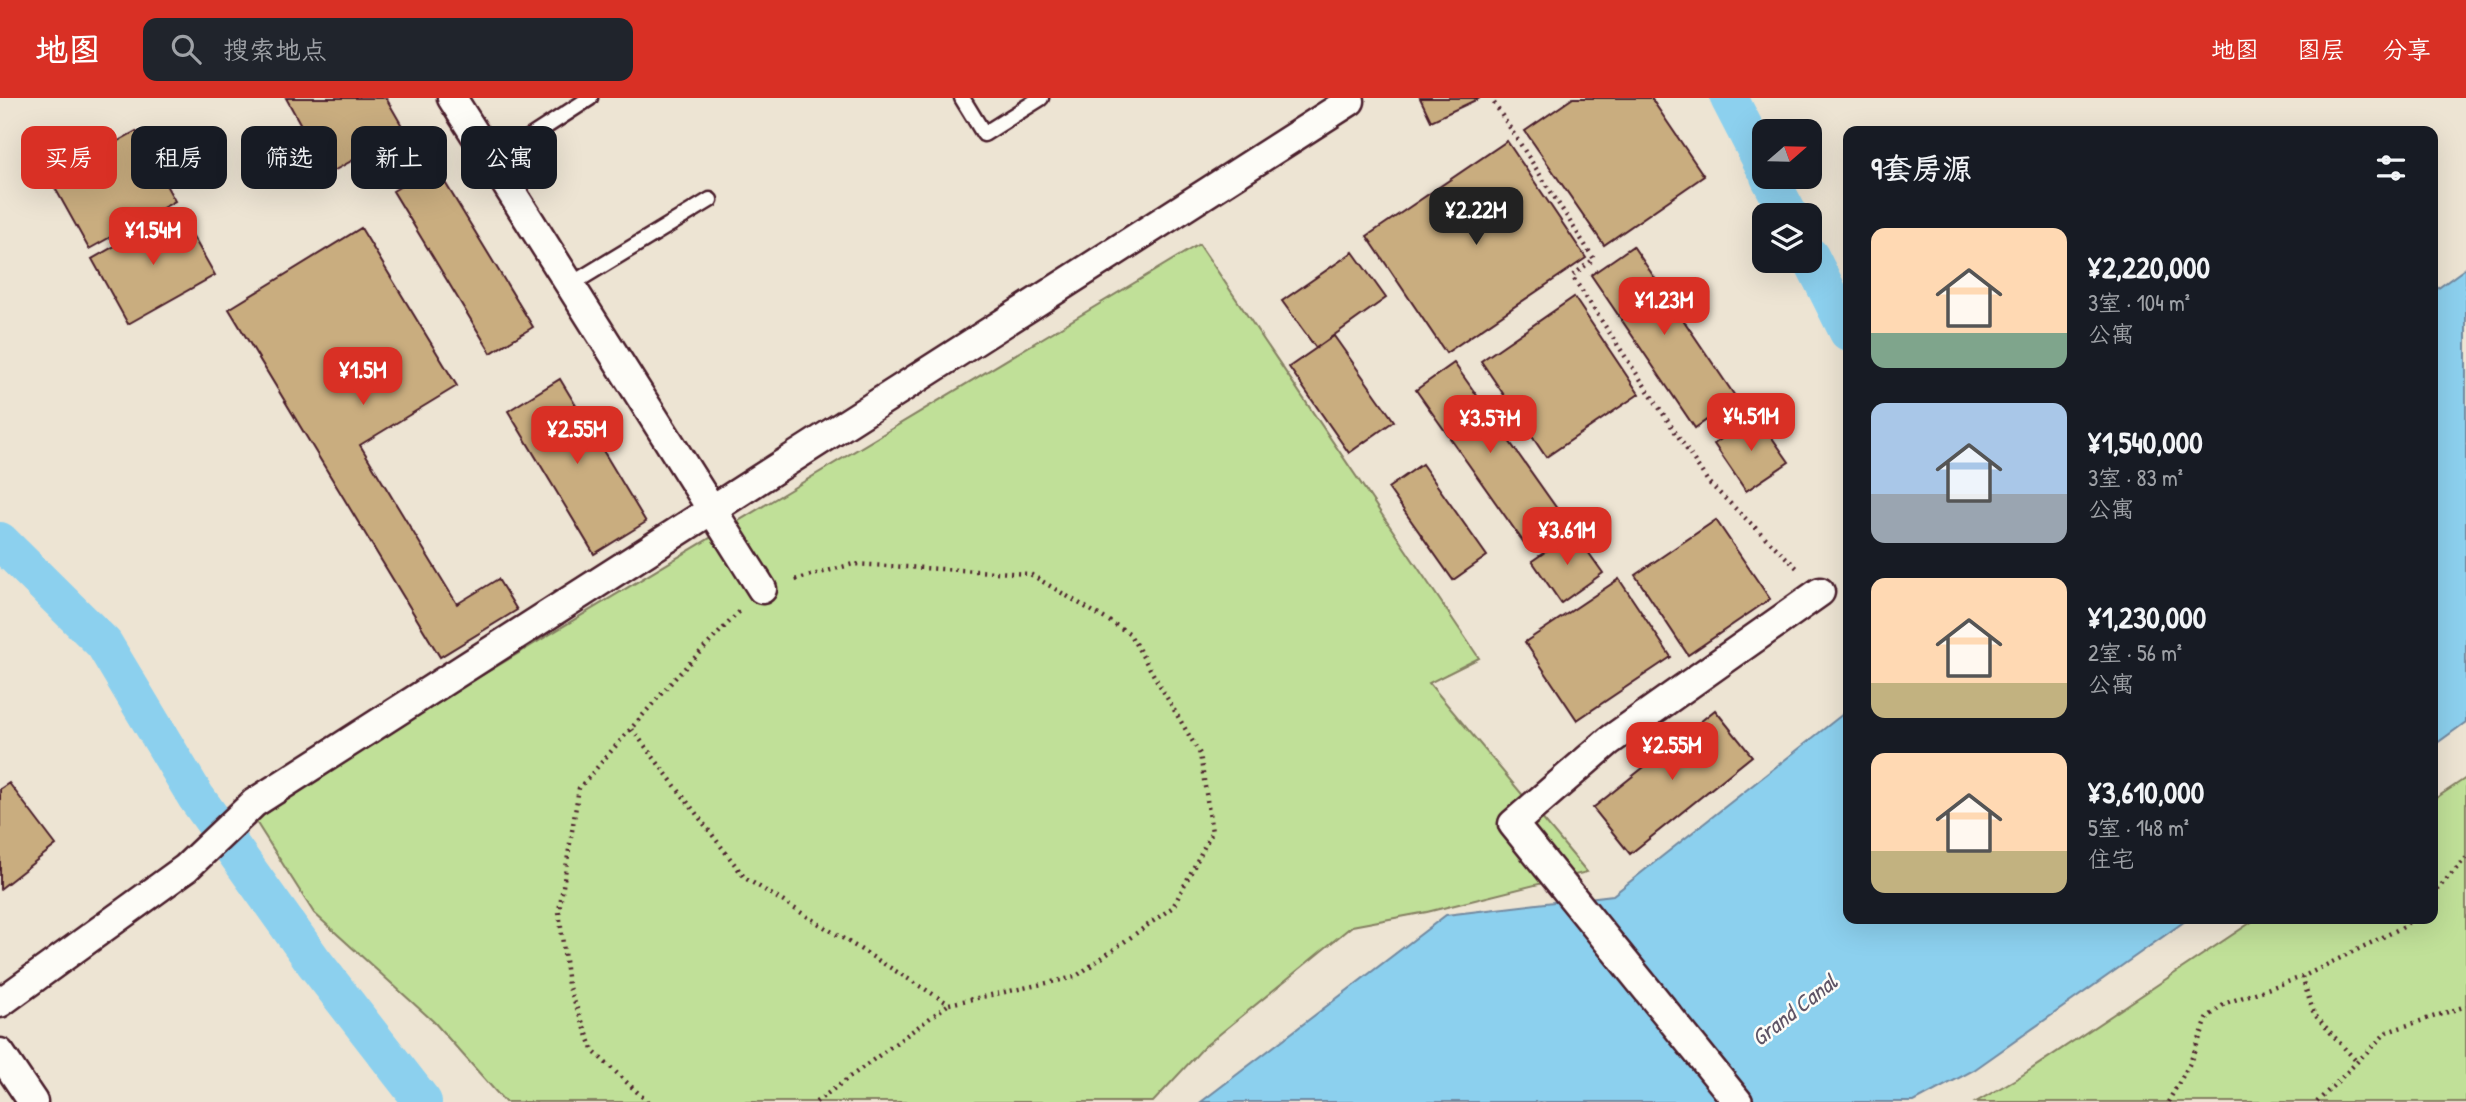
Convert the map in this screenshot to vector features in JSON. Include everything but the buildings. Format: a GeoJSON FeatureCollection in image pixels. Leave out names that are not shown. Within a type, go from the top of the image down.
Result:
{"type":"FeatureCollection","features":[{"type":"Feature","properties":{"kind":"street"},"geometry":{"type":"LineString","coordinates":[[452,98],[470,126]]}},
{"type":"Feature","properties":{"kind":"street"},"geometry":{"type":"LineString","coordinates":[[0,1003],[186,868],[254,803],[1338,109],[1350,101],[1349,98]]}},
{"type":"Feature","properties":{"kind":"street"},"geometry":{"type":"LineString","coordinates":[[510,189],[762,589]]}},
{"type":"Feature","properties":{"kind":"street"},"geometry":{"type":"LineString","coordinates":[[1738,1102],[1513,824],[1609,741],[1820,592]]}},
{"type":"Feature","properties":{"kind":"street"},"geometry":{"type":"LineString","coordinates":[[0,1053],[33,1102]]}},
{"type":"Feature","properties":{"kind":"lane"},"geometry":{"type":"LineString","coordinates":[[547,126],[590,98]]}},
{"type":"Feature","properties":{"kind":"lane"},"geometry":{"type":"LineString","coordinates":[[962,98],[984,134],[1041,98]]}},
{"type":"Feature","properties":{"kind":"lane"},"geometry":{"type":"LineString","coordinates":[[570,285],[710,200]]}},
{"type":"Feature","properties":{"kind":"path"},"geometry":{"type":"LineString","coordinates":[[1494,103],[1594,259],[1572,276],[1709,483],[1764,533],[1820,592]]}},
{"type":"Feature","properties":{"kind":"path"},"geometry":{"type":"LineString","coordinates":[[648,1102],[594,1052],[568,985],[559,911],[579,788],[677,676],[762,589],[853,564],[1030,574],[1129,633],[1200,754],[1212,832],[1173,907],[1074,977],[949,1003],[817,1102]]}},
{"type":"Feature","properties":{"kind":"path"},"geometry":{"type":"LineString","coordinates":[[632,729],[745,878],[949,1003]]}},
{"type":"Feature","properties":{"kind":"path"},"geometry":{"type":"LineString","coordinates":[[2438,888],[2466,858]]}},
{"type":"Feature","properties":{"kind":"path"},"geometry":{"type":"LineString","coordinates":[[2168,1102],[2189,1065],[2208,1017],[2226,1003],[2302,977],[2407,924]]}},
{"type":"Feature","properties":{"kind":"path"},"geometry":{"type":"LineString","coordinates":[[2302,977],[2314,1014],[2356,1061]]}},
{"type":"Feature","properties":{"kind":"path"},"geometry":{"type":"LineString","coordinates":[[2317,1102],[2387,1032],[2466,1006]]}},
{"type":"Feature","properties":{"kind":"green space"},"geometry":{"type":"Polygon","coordinates":[[[1199,244],[1479,658],[1429,683],[1587,872],[1427,912],[1352,926],[1204,1047],[1153,1102],[505,1102],[434,1022],[314,913],[251,814],[1199,244]]]}},
{"type":"Feature","properties":{"kind":"green space"},"geometry":{"type":"Polygon","coordinates":[[[2466,778],[2466,1102],[1976,1102],[2021,1076],[2249,924],[2438,924],[2438,797],[2466,778]]]}},
{"type":"Feature","properties":{"kind":"water"},"geometry":{"type":"Polygon","coordinates":[[[2466,268],[2466,722],[2438,742],[2438,288],[2466,268]]]}},
{"type":"Feature","properties":{"kind":"water","name":"Grand Canal"},"geometry":{"type":"Polygon","coordinates":[[[1843,714],[1843,924],[2181,924],[1974,1070],[1914,1102],[1201,1102],[1446,915],[1613,895],[1843,714]]]}},
{"type":"Feature","properties":{"kind":"waterway"},"geometry":{"type":"LineString","coordinates":[[1729,98],[1752,143]]}},
{"type":"Feature","properties":{"kind":"waterway"},"geometry":{"type":"LineString","coordinates":[[1775,189],[1783,203]]}},
{"type":"Feature","properties":{"kind":"waterway"},"geometry":{"type":"LineString","coordinates":[[1818,273],[1843,322]]}},
{"type":"Feature","properties":{"kind":"waterway"},"geometry":{"type":"LineString","coordinates":[[0,541],[104,644],[196,797],[314,962],[423,1102]]}}]}
